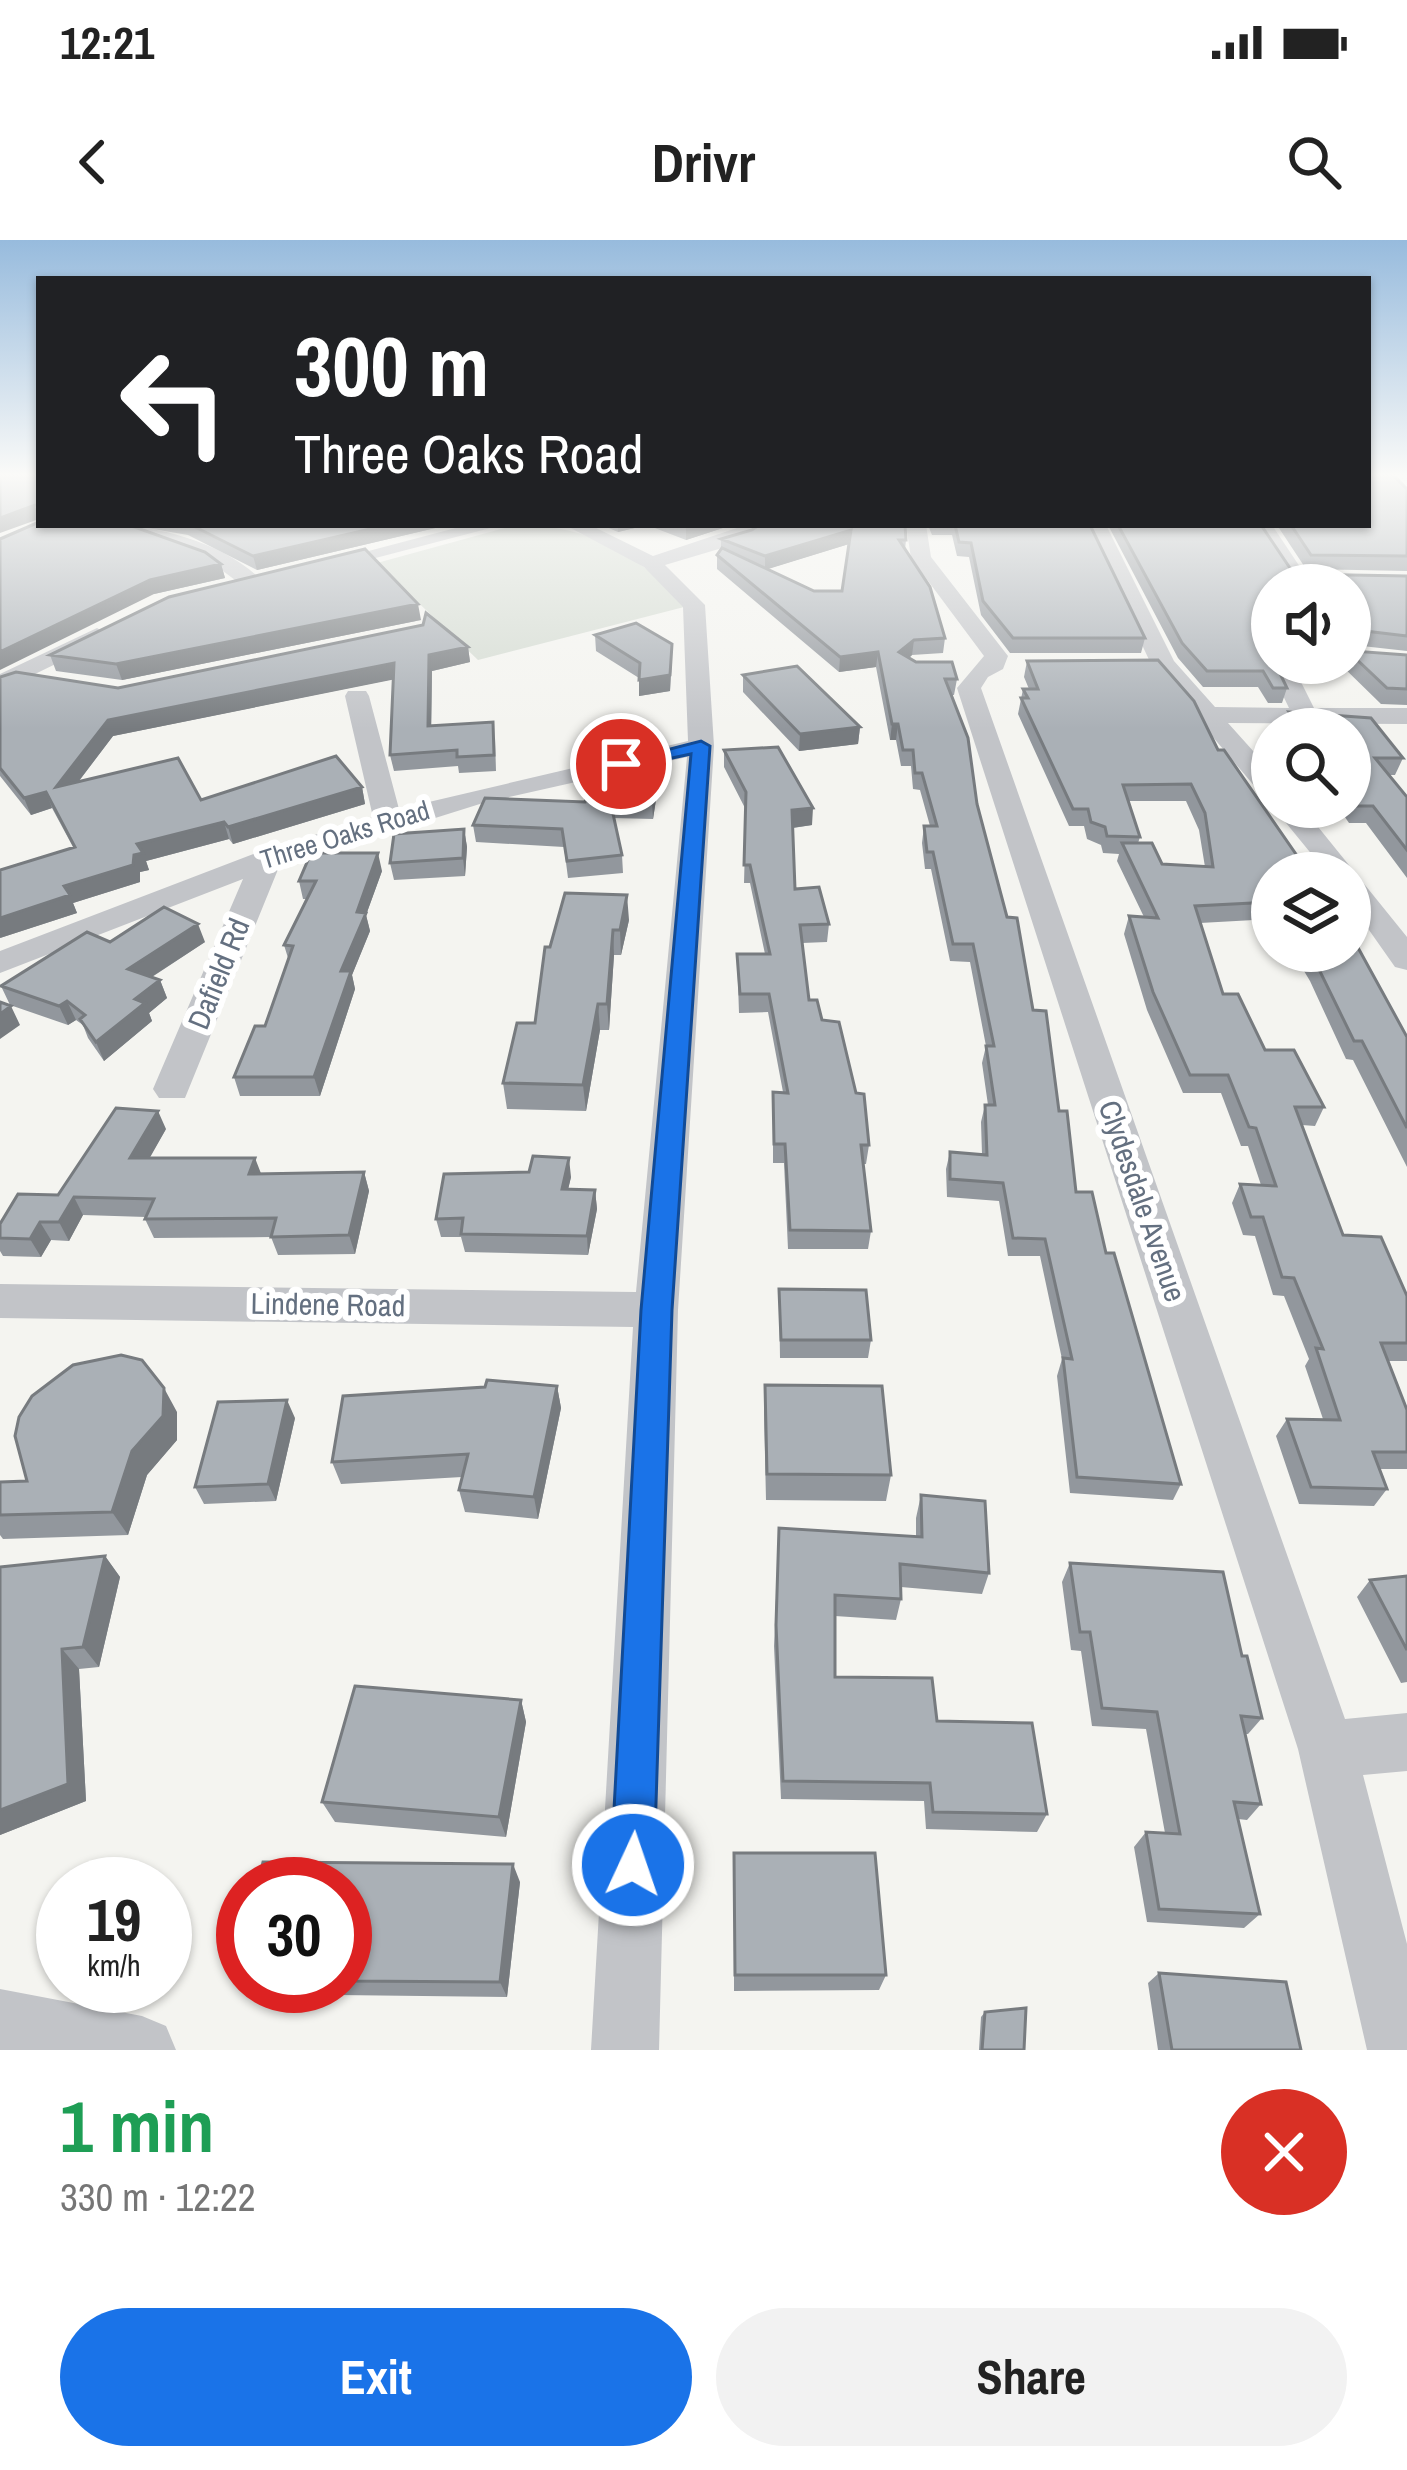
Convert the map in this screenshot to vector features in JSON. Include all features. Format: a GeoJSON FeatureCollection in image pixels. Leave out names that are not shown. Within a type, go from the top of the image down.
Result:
{"type":"FeatureCollection","features":[{"type":"Feature","properties":{"kind":"street"},"geometry":{"type":"LineString","coordinates":[[222,559],[270,577]]}},
{"type":"Feature","properties":{"kind":"street"},"geometry":{"type":"LineString","coordinates":[[222,586],[345,559]]}},
{"type":"Feature","properties":{"kind":"street"},"geometry":{"type":"LineString","coordinates":[[625,2050],[656,1310],[701,746],[694,605],[644,559]]}},
{"type":"Feature","properties":{"kind":"street"},"geometry":{"type":"LineString","coordinates":[[651,563],[663,559]]}},
{"type":"Feature","properties":{"kind":"street","name":"Clydesdale Avenue"},"geometry":{"type":"LineString","coordinates":[[922,559],[996,656],[968,688],[1327,1749],[1401,2050]]}},
{"type":"Feature","properties":{"kind":"street"},"geometry":{"type":"LineString","coordinates":[[1110,559],[1151,664],[1209,715],[1251,764]]}},
{"type":"Feature","properties":{"kind":"street"},"geometry":{"type":"LineString","coordinates":[[1371,582],[1406,582]]}},
{"type":"Feature","properties":{"kind":"street"},"geometry":{"type":"LineString","coordinates":[[10,679],[118,624]]}},
{"type":"Feature","properties":{"kind":"street"},"geometry":{"type":"LineString","coordinates":[[10,679],[52,686]]}},
{"type":"Feature","properties":{"kind":"street"},"geometry":{"type":"LineString","coordinates":[[357,696],[389,825]]}},
{"type":"Feature","properties":{"kind":"street"},"geometry":{"type":"LineString","coordinates":[[1209,715],[1251,715]]}},
{"type":"Feature","properties":{"kind":"street"},"geometry":{"type":"LineString","coordinates":[[1371,716],[1407,716]]}},
{"type":"Feature","properties":{"kind":"street","name":"Three Oaks Road"},"geometry":{"type":"LineString","coordinates":[[0,963],[267,859],[501,790],[701,746]]}},
{"type":"Feature","properties":{"kind":"street"},"geometry":{"type":"LineString","coordinates":[[1306,828],[1326,852]]}},
{"type":"Feature","properties":{"kind":"street","name":"Dafield Rd"},"geometry":{"type":"LineString","coordinates":[[172,1089],[267,859]]}},
{"type":"Feature","properties":{"kind":"street"},"geometry":{"type":"LineString","coordinates":[[1371,910],[1407,960]]}},
{"type":"Feature","properties":{"kind":"street","name":"Lindene Road"},"geometry":{"type":"LineString","coordinates":[[0,1300],[656,1310]]}},
{"type":"Feature","properties":{"kind":"street"},"geometry":{"type":"LineString","coordinates":[[1327,1749],[1407,1742]]}},
{"type":"Feature","properties":{"kind":"street"},"geometry":{"type":"LineString","coordinates":[[0,2023],[142,2050]]}},
{"type":"Feature","properties":{"kind":"shaded area"},"geometry":{"type":"Polygon","coordinates":[[[633,559],[688,606],[478,660],[377,563],[633,559]]]}},
{"type":"Feature","properties":{"kind":"building"},"geometry":{"type":"Polygon","coordinates":[[[0,559],[215,559],[221,564],[150,580],[0,652],[0,559]]]}},
{"type":"Feature","properties":{"kind":"building"},"geometry":{"type":"Polygon","coordinates":[[[322,559],[375,559],[418,604],[116,664],[50,655],[169,597],[322,559]]]}},
{"type":"Feature","properties":{"kind":"building"},"geometry":{"type":"Polygon","coordinates":[[[722,559],[747,559],[814,591],[842,591],[847,559],[912,559],[930,587],[945,638],[914,640],[899,652],[916,662],[952,662],[957,679],[945,679],[968,738],[977,804],[1007,917],[1017,918],[1033,1010],[1046,1011],[1059,1111],[1067,1111],[1076,1192],[1092,1192],[1106,1253],[1114,1253],[1181,1484],[1077,1477],[1063,1358],[1072,1359],[1045,1239],[1013,1238],[1003,1183],[950,1179],[950,1152],[987,1155],[985,1105],[995,1105],[986,1046],[994,1046],[973,944],[953,944],[933,852],[927,852],[924,826],[937,826],[922,773],[915,773],[913,750],[903,750],[898,724],[892,724],[878,652],[840,657],[722,559]]]}},
{"type":"Feature","properties":{"kind":"building"},"geometry":{"type":"Polygon","coordinates":[[[974,559],[1107,559],[1145,638],[1013,638],[983,601],[974,559]]]}},
{"type":"Feature","properties":{"kind":"building"},"geometry":{"type":"Polygon","coordinates":[[[1137,559],[1284,559],[1287,564],[1251,564],[1251,671],[1207,671],[1182,643],[1137,559]]]}},
{"type":"Feature","properties":{"kind":"building"},"geometry":{"type":"Polygon","coordinates":[[[1371,575],[1407,576],[1407,636],[1371,632],[1371,575]]]}},
{"type":"Feature","properties":{"kind":"building"},"geometry":{"type":"Polygon","coordinates":[[[426,613],[468,647],[429,655],[428,726],[493,722],[494,755],[457,757],[457,750],[390,755],[394,663],[108,720],[56,787],[178,758],[201,800],[336,756],[362,787],[228,827],[224,822],[137,844],[143,853],[134,855],[133,865],[64,886],[70,895],[0,918],[0,870],[75,847],[46,792],[24,798],[0,768],[0,677],[16,672],[118,688],[423,625],[426,613]]]}},
{"type":"Feature","properties":{"kind":"building"},"geometry":{"type":"Polygon","coordinates":[[[636,623],[672,644],[670,675],[639,680],[640,663],[595,635],[636,623]]]}},
{"type":"Feature","properties":{"kind":"building"},"geometry":{"type":"Polygon","coordinates":[[[1371,652],[1407,655],[1407,689],[1387,688],[1371,673],[1371,652]]]}},
{"type":"Feature","properties":{"kind":"building"},"geometry":{"type":"Polygon","coordinates":[[[1158,660],[1194,701],[1218,750],[1224,750],[1251,789],[1251,828],[1278,828],[1294,852],[1251,852],[1251,903],[1195,906],[1223,994],[1238,994],[1265,1050],[1294,1050],[1324,1107],[1295,1107],[1343,1235],[1381,1237],[1407,1296],[1407,1343],[1381,1343],[1407,1410],[1407,1452],[1373,1452],[1387,1489],[1311,1487],[1287,1419],[1340,1420],[1316,1348],[1323,1349],[1294,1278],[1282,1277],[1263,1217],[1251,1217],[1240,1184],[1276,1186],[1256,1128],[1249,1127],[1228,1075],[1190,1075],[1153,992],[1129,916],[1158,918],[1122,843],[1152,843],[1162,864],[1213,867],[1205,813],[1191,784],[1123,785],[1140,837],[1107,836],[1105,827],[1091,822],[1088,809],[1073,809],[1021,698],[1028,698],[1023,689],[1038,689],[1027,661],[1158,660]]]}},
{"type":"Feature","properties":{"kind":"building"},"geometry":{"type":"Polygon","coordinates":[[[797,666],[860,727],[800,734],[743,675],[797,666]]]}},
{"type":"Feature","properties":{"kind":"building"},"geometry":{"type":"Polygon","coordinates":[[[1371,718],[1403,758],[1375,758],[1407,797],[1407,850],[1373,806],[1371,718]]]}},
{"type":"Feature","properties":{"kind":"building"},"geometry":{"type":"Polygon","coordinates":[[[778,747],[813,808],[792,810],[795,889],[819,887],[829,924],[800,925],[809,1000],[817,1000],[822,1020],[839,1022],[856,1093],[864,1094],[869,1145],[861,1145],[871,1231],[790,1230],[785,1144],[774,1144],[773,1092],[788,1093],[769,994],[740,994],[737,954],[770,954],[750,865],[744,865],[746,792],[724,750],[778,747]]]}},
{"type":"Feature","properties":{"kind":"building"},"geometry":{"type":"Polygon","coordinates":[[[602,764],[604,774],[657,776],[652,802],[610,800],[622,855],[567,861],[562,829],[473,825],[485,798],[585,802],[595,765],[602,764]]]}},
{"type":"Feature","properties":{"kind":"building"},"geometry":{"type":"Polygon","coordinates":[[[464,829],[463,858],[390,863],[394,834],[464,829]]]}},
{"type":"Feature","properties":{"kind":"building"},"geometry":{"type":"Polygon","coordinates":[[[311,853],[378,853],[357,912],[366,913],[341,971],[351,971],[314,1077],[234,1077],[255,1026],[265,1026],[293,946],[284,945],[316,881],[299,881],[311,853]]]}},
{"type":"Feature","properties":{"kind":"building"},"geometry":{"type":"Polygon","coordinates":[[[565,893],[627,895],[620,930],[613,930],[607,1004],[598,1004],[583,1085],[503,1083],[517,1023],[535,1023],[545,947],[550,947],[565,893]]]}},
{"type":"Feature","properties":{"kind":"building"},"geometry":{"type":"Polygon","coordinates":[[[164,907],[198,924],[128,969],[160,980],[135,999],[145,1003],[96,1042],[80,1019],[85,1015],[67,1001],[59,1006],[1,986],[87,932],[110,942],[164,907]]]}},
{"type":"Feature","properties":{"kind":"building"},"geometry":{"type":"Polygon","coordinates":[[[1371,971],[1407,1037],[1407,1128],[1362,1041],[1354,1041],[1320,972],[1371,971]]]}},
{"type":"Feature","properties":{"kind":"building"},"geometry":{"type":"Polygon","coordinates":[[[116,1108],[158,1111],[130,1158],[255,1158],[249,1174],[364,1172],[349,1235],[271,1237],[276,1218],[145,1219],[154,1199],[74,1197],[59,1222],[40,1222],[30,1239],[0,1238],[0,1224],[18,1194],[58,1195],[116,1108]]]}},
{"type":"Feature","properties":{"kind":"building"},"geometry":{"type":"Polygon","coordinates":[[[533,1156],[569,1158],[562,1189],[595,1190],[587,1236],[461,1234],[463,1218],[436,1219],[444,1174],[529,1172],[533,1156]]]}},
{"type":"Feature","properties":{"kind":"building"},"geometry":{"type":"Polygon","coordinates":[[[779,1289],[866,1290],[871,1340],[781,1340],[779,1289]]]}},
{"type":"Feature","properties":{"kind":"building"},"geometry":{"type":"Polygon","coordinates":[[[121,1355],[142,1360],[164,1388],[163,1416],[132,1451],[112,1512],[0,1515],[0,1482],[27,1481],[15,1436],[19,1417],[32,1396],[73,1365],[121,1355]]]}},
{"type":"Feature","properties":{"kind":"building"},"geometry":{"type":"Polygon","coordinates":[[[487,1380],[557,1386],[534,1497],[459,1490],[468,1454],[332,1462],[343,1396],[485,1387],[487,1380]]]}},
{"type":"Feature","properties":{"kind":"building"},"geometry":{"type":"Polygon","coordinates":[[[765,1385],[882,1386],[891,1475],[767,1474],[765,1385]]]}},
{"type":"Feature","properties":{"kind":"building"},"geometry":{"type":"Polygon","coordinates":[[[287,1400],[268,1484],[195,1487],[218,1402],[287,1400]]]}},
{"type":"Feature","properties":{"kind":"building"},"geometry":{"type":"Polygon","coordinates":[[[921,1495],[985,1501],[989,1573],[900,1564],[901,1599],[835,1595],[835,1677],[932,1678],[937,1721],[1032,1723],[1047,1814],[933,1812],[930,1783],[783,1781],[776,1625],[779,1528],[922,1537],[921,1495]]]}},
{"type":"Feature","properties":{"kind":"building"},"geometry":{"type":"Polygon","coordinates":[[[105,1556],[83,1647],[62,1649],[68,1784],[0,1810],[0,1567],[105,1556]]]}},
{"type":"Feature","properties":{"kind":"building"},"geometry":{"type":"Polygon","coordinates":[[[1070,1563],[1223,1572],[1262,1718],[1241,1716],[1261,1804],[1234,1802],[1260,1914],[1159,1909],[1146,1832],[1180,1834],[1157,1712],[1102,1708],[1090,1632],[1080,1632],[1070,1563]]]}},
{"type":"Feature","properties":{"kind":"building"},"geometry":{"type":"Polygon","coordinates":[[[1407,1576],[1407,1650],[1370,1580],[1407,1576]]]}},
{"type":"Feature","properties":{"kind":"building"},"geometry":{"type":"Polygon","coordinates":[[[355,1686],[521,1700],[499,1817],[322,1802],[355,1686]]]}},
{"type":"Feature","properties":{"kind":"building"},"geometry":{"type":"Polygon","coordinates":[[[734,1853],[875,1853],[886,1975],[735,1975],[734,1853]]]}},
{"type":"Feature","properties":{"kind":"building"},"geometry":{"type":"Polygon","coordinates":[[[372,1863],[513,1864],[500,1982],[372,1981],[372,1863]]]}},
{"type":"Feature","properties":{"kind":"building"},"geometry":{"type":"Polygon","coordinates":[[[1159,1973],[1286,1982],[1301,2050],[1172,2050],[1159,1973]]]}},
{"type":"Feature","properties":{"kind":"building"},"geometry":{"type":"Polygon","coordinates":[[[1026,2008],[1024,2050],[982,2050],[985,2012],[1026,2008]]]}},
{"type":"Feature","properties":{"kind":"route"},"geometry":{"type":"LineString","coordinates":[[621,764],[701,746],[656,1310],[633,1865]]}}]}
